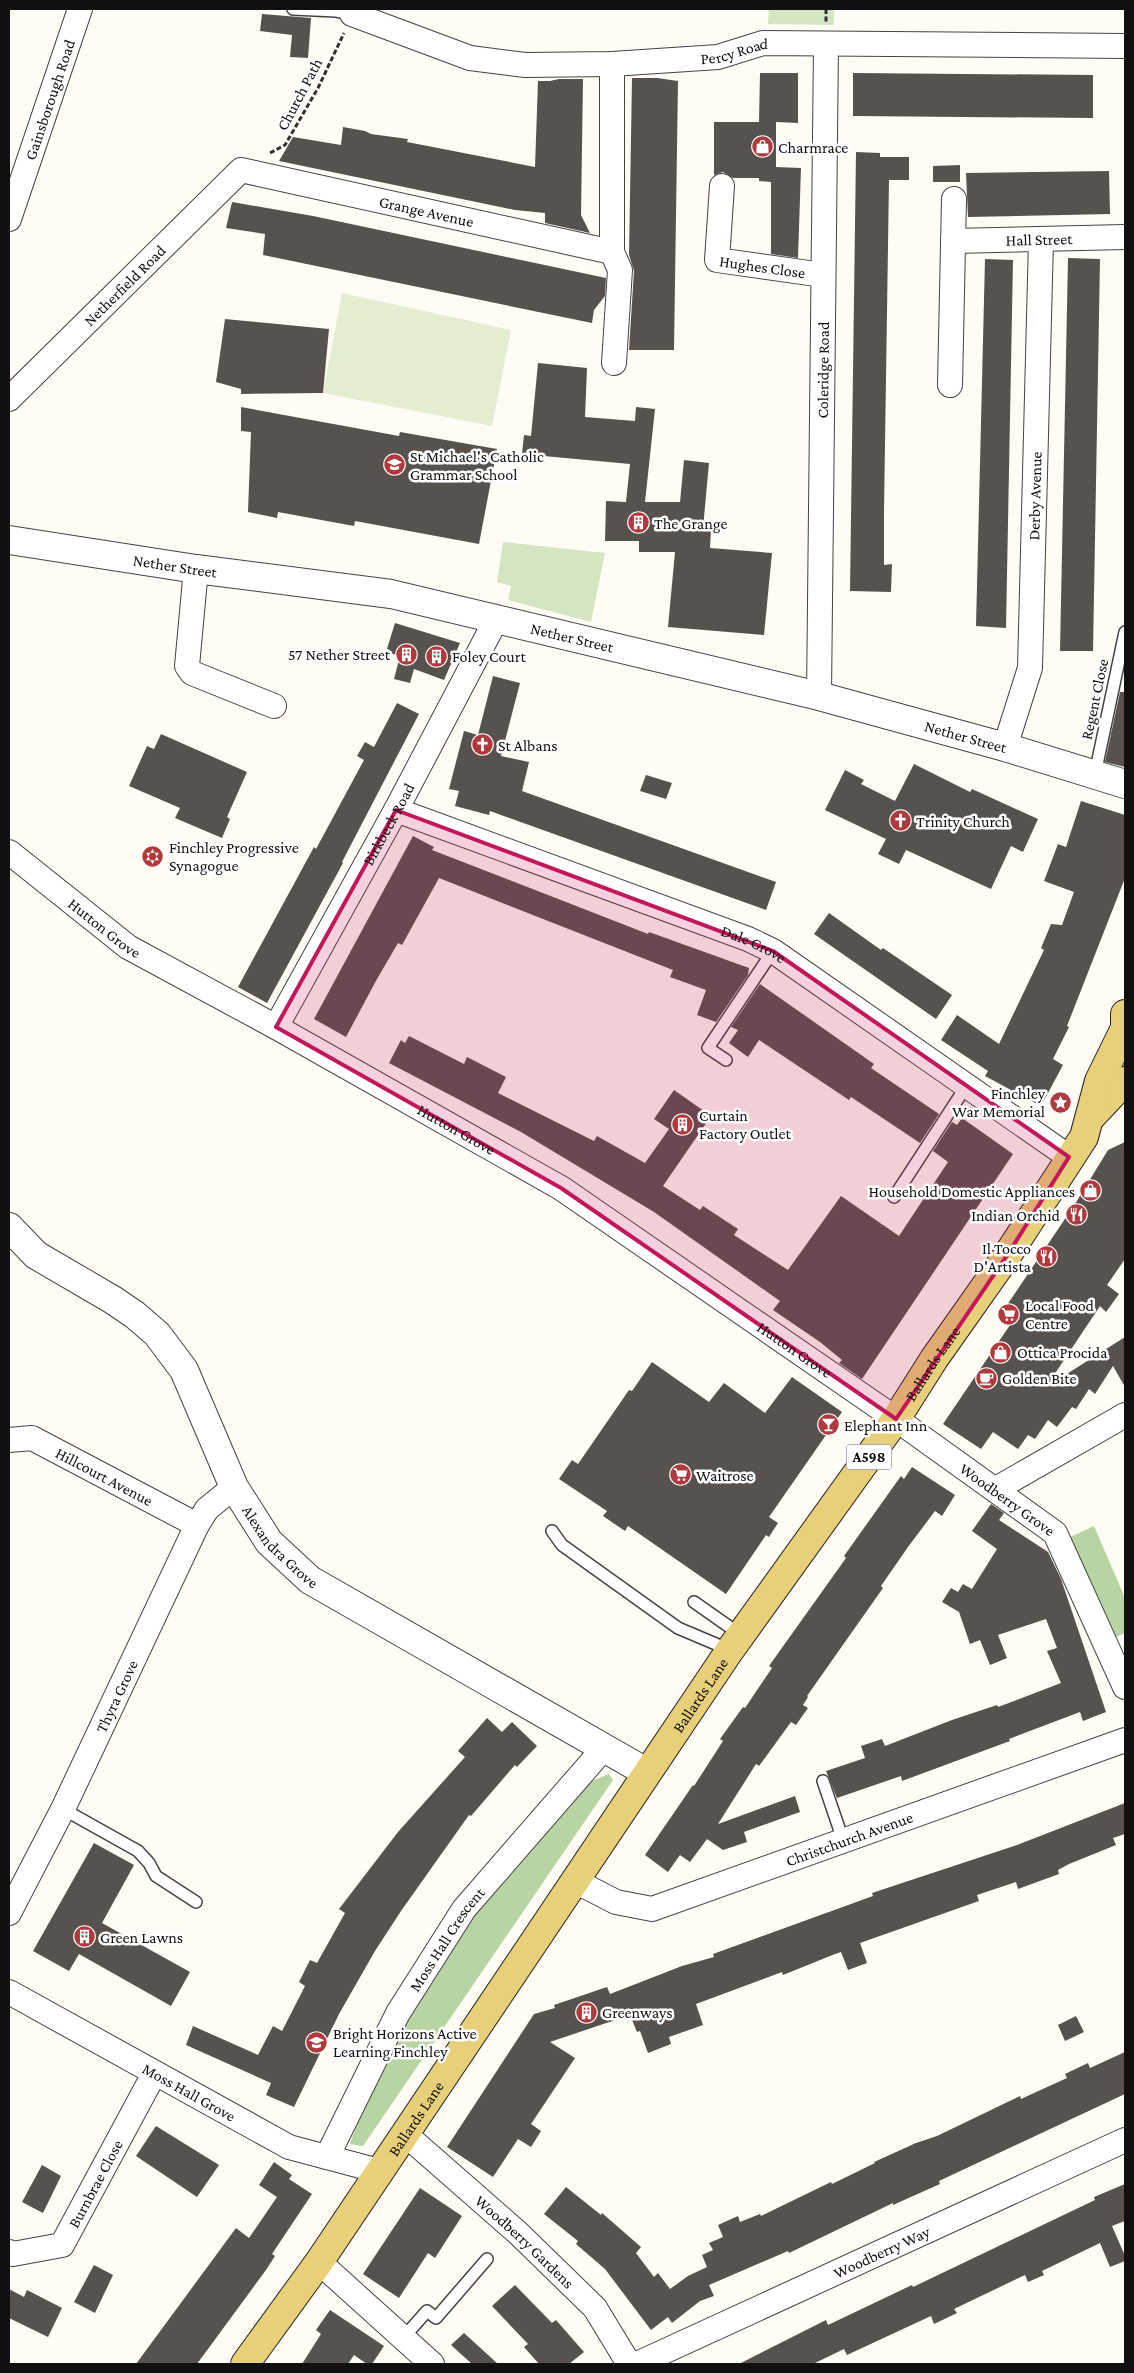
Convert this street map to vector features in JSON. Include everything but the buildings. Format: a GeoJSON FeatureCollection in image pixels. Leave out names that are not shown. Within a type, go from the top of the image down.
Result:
{"type":"FeatureCollection","features":[{"type":"Feature","properties":{"kind":"main road","name":"Ballards Lane"},"geometry":{"type":"LineString","coordinates":[[245,2364],[319,2262],[646,1772],[896,1419],[939,1351],[1008,1254],[1081,1138],[1105,1065],[1125,1024]]}},
{"type":"Feature","properties":{"kind":"main road"},"geometry":{"type":"LineString","coordinates":[[1081,1138],[1125,1082]]}},
{"type":"Feature","properties":{"kind":"main road"},"geometry":{"type":"LineString","coordinates":[[1081,1138],[1125,1106]]}},
{"type":"Feature","properties":{"kind":"street","name":"Gainsborough Road"},"geometry":{"type":"LineString","coordinates":[[9,219],[80,9]]}},
{"type":"Feature","properties":{"kind":"street","name":"Percy Road"},"geometry":{"type":"LineString","coordinates":[[352,14],[470,58],[525,65],[612,64],[718,57],[764,44],[1125,46]]}},
{"type":"Feature","properties":{"kind":"street","name":"Coleridge Road"},"geometry":{"type":"LineString","coordinates":[[819,696],[826,44]]}},
{"type":"Feature","properties":{"kind":"street"},"geometry":{"type":"LineString","coordinates":[[612,64],[612,252],[620,270],[614,363]]}},
{"type":"Feature","properties":{"kind":"street","name":"Grange Avenue"},"geometry":{"type":"LineString","coordinates":[[241,170],[612,252]]}},
{"type":"Feature","properties":{"kind":"street","name":"Netherfield Road"},"geometry":{"type":"LineString","coordinates":[[9,399],[241,170]]}},
{"type":"Feature","properties":{"kind":"street","name":"Hughes Close"},"geometry":{"type":"LineString","coordinates":[[722,186],[717,260],[823,275]]}},
{"type":"Feature","properties":{"kind":"street"},"geometry":{"type":"LineString","coordinates":[[950,386],[954,199]]}},
{"type":"Feature","properties":{"kind":"street","name":"Hall Street"},"geometry":{"type":"LineString","coordinates":[[954,241],[1125,237]]}},
{"type":"Feature","properties":{"kind":"street","name":"Derby Avenue"},"geometry":{"type":"LineString","coordinates":[[1005,747],[1030,668],[1041,240]]}},
{"type":"Feature","properties":{"kind":"street","name":"Nether Street"},"geometry":{"type":"LineString","coordinates":[[9,540],[196,569],[391,594],[819,696],[1005,747],[1125,784]]}},
{"type":"Feature","properties":{"kind":"street"},"geometry":{"type":"LineString","coordinates":[[196,569],[187,666],[192,673],[274,706]]}},
{"type":"Feature","properties":{"kind":"street","name":"Birkbeck Road"},"geometry":{"type":"LineString","coordinates":[[276,1027],[396,810],[498,618]]}},
{"type":"Feature","properties":{"kind":"street","name":"Dale Grove"},"geometry":{"type":"LineString","coordinates":[[396,810],[748,939],[773,951],[967,1085],[1081,1138]]}},
{"type":"Feature","properties":{"kind":"street","name":"Hutton Grove"},"geometry":{"type":"LineString","coordinates":[[9,852],[128,947],[276,1027],[561,1188],[896,1419]]}},
{"type":"Feature","properties":{"kind":"street","name":"Alexandra Grove"},"geometry":{"type":"LineString","coordinates":[[9,1227],[36,1254],[136,1315],[157,1334],[184,1370],[234,1486],[270,1542],[310,1580],[646,1772]]}},
{"type":"Feature","properties":{"kind":"street"},"geometry":{"type":"LineString","coordinates":[[996,1489],[1125,1415]]}},
{"type":"Feature","properties":{"kind":"street","name":"Woodberry Grove"},"geometry":{"type":"LineString","coordinates":[[896,1419],[1055,1532],[1125,1687]]}},
{"type":"Feature","properties":{"kind":"street","name":"Hillcourt Avenue"},"geometry":{"type":"LineString","coordinates":[[9,1440],[32,1438],[197,1526]]}},
{"type":"Feature","properties":{"kind":"street","name":"Thyra Grove"},"geometry":{"type":"LineString","coordinates":[[9,1913],[63,1809],[197,1526],[208,1509],[234,1486]]}},
{"type":"Feature","properties":{"kind":"street","name":"Christchurch Avenue"},"geometry":{"type":"LineString","coordinates":[[575,1881],[616,1902],[652,1909],[1125,1740]]}},
{"type":"Feature","properties":{"kind":"street","name":"Moss Hall Crescent"},"geometry":{"type":"LineString","coordinates":[[327,2157],[398,2013],[464,1909],[604,1748]]}},
{"type":"Feature","properties":{"kind":"street","name":"Moss Hall Grove"},"geometry":{"type":"LineString","coordinates":[[9,1992],[288,2147],[378,2171]]}},
{"type":"Feature","properties":{"kind":"street","name":"Burnbrae Close"},"geometry":{"type":"LineString","coordinates":[[9,2252],[13,2254],[62,2245],[154,2074]]}},
{"type":"Feature","properties":{"kind":"street","name":"Woodberry Gardens"},"geometry":{"type":"LineString","coordinates":[[405,2134],[518,2233],[594,2308],[629,2364]]}},
{"type":"Feature","properties":{"kind":"street","name":"Woodberry Way"},"geometry":{"type":"LineString","coordinates":[[637,2364],[1125,2140]]}},
{"type":"Feature","properties":{"kind":"street"},"geometry":{"type":"LineString","coordinates":[[319,2262],[432,2364]]}},
{"type":"Feature","properties":{"kind":"lane"},"geometry":{"type":"LineString","coordinates":[[292,9],[336,10],[352,14]]}},
{"type":"Feature","properties":{"kind":"lane","name":"Regent Close"},"geometry":{"type":"LineString","coordinates":[[1096,774],[1125,632]]}},
{"type":"Feature","properties":{"kind":"lane"},"geometry":{"type":"LineString","coordinates":[[726,1060],[708,1048],[773,951]]}},
{"type":"Feature","properties":{"kind":"lane"},"geometry":{"type":"LineString","coordinates":[[894,1197],[967,1085]]}},
{"type":"Feature","properties":{"kind":"lane"},"geometry":{"type":"LineString","coordinates":[[552,1531],[562,1545],[678,1628],[736,1643]]}},
{"type":"Feature","properties":{"kind":"lane"},"geometry":{"type":"LineString","coordinates":[[694,1602],[736,1643]]}},
{"type":"Feature","properties":{"kind":"lane"},"geometry":{"type":"LineString","coordinates":[[823,1781],[843,1840]]}},
{"type":"Feature","properties":{"kind":"lane"},"geometry":{"type":"LineString","coordinates":[[63,1809],[138,1851],[149,1863],[156,1876],[196,1902]]}},
{"type":"Feature","properties":{"kind":"lane"},"geometry":{"type":"LineString","coordinates":[[403,2338],[427,2311],[436,2318],[487,2259]]}},
{"type":"Feature","properties":{"kind":"path","name":"Church Path"},"geometry":{"type":"LineString","coordinates":[[241,170],[286,145],[318,88],[352,14]]}},
{"type":"Feature","properties":{"kind":"highlighted area"},"geometry":{"type":"Polygon","coordinates":[[[396,810],[773,951],[1069,1157],[1008,1254],[896,1419],[561,1188],[276,1027],[396,810]]]}},
{"type":"Feature","properties":{"kind":"green space"},"geometry":{"type":"Polygon","coordinates":[[[769,9],[834,9],[834,25],[768,24],[769,9]]]}},
{"type":"Feature","properties":{"kind":"green space"},"geometry":{"type":"Polygon","coordinates":[[[342,293],[511,330],[492,426],[323,393],[342,293]]]}},
{"type":"Feature","properties":{"kind":"green space"},"geometry":{"type":"Polygon","coordinates":[[[503,542],[605,553],[591,622],[508,600],[511,586],[497,582],[503,542]]]}},
{"type":"Feature","properties":{"kind":"green space"},"geometry":{"type":"Polygon","coordinates":[[[1094,1526],[1125,1598],[1125,1633],[1112,1639],[1068,1538],[1094,1526]]]}},
{"type":"Feature","properties":{"kind":"green space"},"geometry":{"type":"Polygon","coordinates":[[[609,1774],[613,1780],[363,2146],[350,2144],[372,2083],[427,1976],[482,1903],[589,1782],[609,1774]]]}},
{"type":"Feature","properties":{"kind":"place","name":"Charmrace"},"geometry":{"type":"Point","coordinates":[762,147]}},
{"type":"Feature","properties":{"kind":"place","name":"St Michael's Catholic Grammar School"},"geometry":{"type":"Point","coordinates":[394,465]}},
{"type":"Feature","properties":{"kind":"place","name":"The Grange"},"geometry":{"type":"Point","coordinates":[638,523]}},
{"type":"Feature","properties":{"kind":"place","name":"57 Nether Street"},"geometry":{"type":"Point","coordinates":[406,654]}},
{"type":"Feature","properties":{"kind":"place","name":"Foley Court"},"geometry":{"type":"Point","coordinates":[436,656]}},
{"type":"Feature","properties":{"kind":"place","name":"St Albans"},"geometry":{"type":"Point","coordinates":[482,745]}},
{"type":"Feature","properties":{"kind":"place","name":"Trinity Church"},"geometry":{"type":"Point","coordinates":[900,821]}},
{"type":"Feature","properties":{"kind":"place","name":"Finchley Progressive Synagogue"},"geometry":{"type":"Point","coordinates":[153,856]}},
{"type":"Feature","properties":{"kind":"place","name":"Finchley War Memorial"},"geometry":{"type":"Point","coordinates":[1061,1102]}},
{"type":"Feature","properties":{"kind":"place","name":"Curtain Factory Outlet"},"geometry":{"type":"Point","coordinates":[683,1124]}},
{"type":"Feature","properties":{"kind":"place","name":"Household Domestic Appliances"},"geometry":{"type":"Point","coordinates":[1091,1191]}},
{"type":"Feature","properties":{"kind":"place","name":"Indian Orchid"},"geometry":{"type":"Point","coordinates":[1076,1215]}},
{"type":"Feature","properties":{"kind":"place","name":"Il Tocco D'Artista"},"geometry":{"type":"Point","coordinates":[1047,1257]}},
{"type":"Feature","properties":{"kind":"place","name":"Local Food Centre"},"geometry":{"type":"Point","coordinates":[1009,1314]}},
{"type":"Feature","properties":{"kind":"place","name":"Ottica Procida"},"geometry":{"type":"Point","coordinates":[1001,1352]}},
{"type":"Feature","properties":{"kind":"place","name":"Golden Bite"},"geometry":{"type":"Point","coordinates":[986,1378]}},
{"type":"Feature","properties":{"kind":"place","name":"Elephant Inn"},"geometry":{"type":"Point","coordinates":[828,1425]}},
{"type":"Feature","properties":{"kind":"place","name":"Waitrose"},"geometry":{"type":"Point","coordinates":[680,1475]}},
{"type":"Feature","properties":{"kind":"place","name":"Green Lawns"},"geometry":{"type":"Point","coordinates":[84,1937]}},
{"type":"Feature","properties":{"kind":"place","name":"Greenways"},"geometry":{"type":"Point","coordinates":[586,2012]}},
{"type":"Feature","properties":{"kind":"place","name":"Bright Horizons Active Learning Finchley"},"geometry":{"type":"Point","coordinates":[317,2042]}}]}
